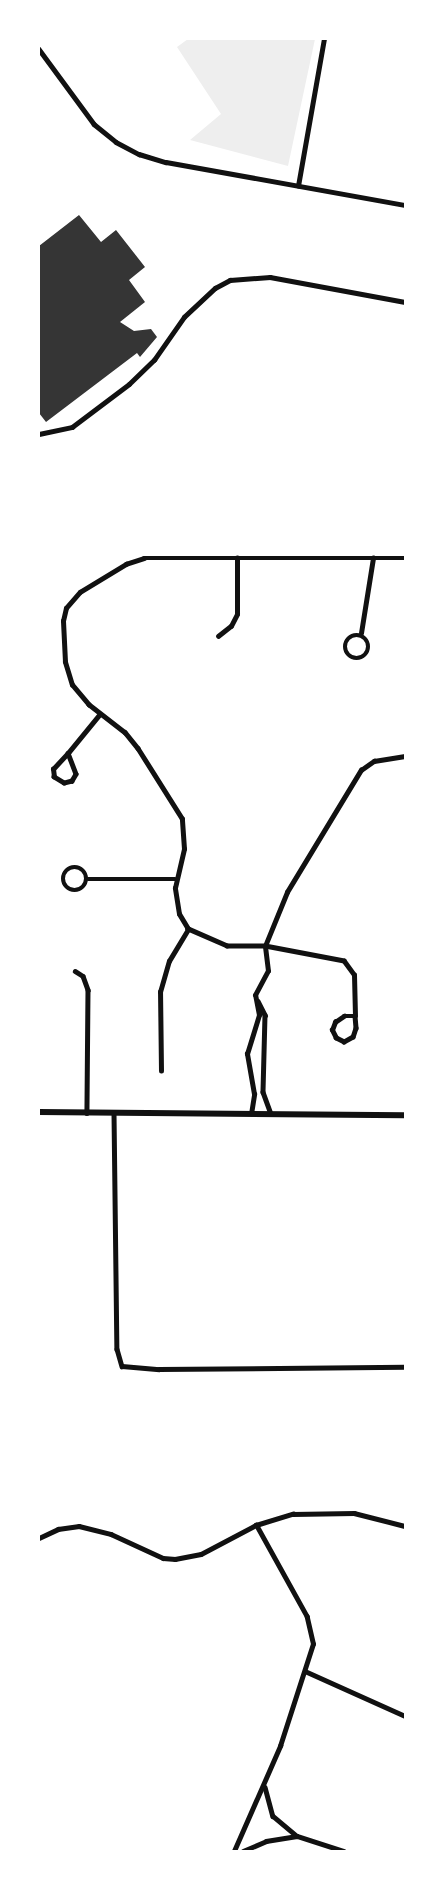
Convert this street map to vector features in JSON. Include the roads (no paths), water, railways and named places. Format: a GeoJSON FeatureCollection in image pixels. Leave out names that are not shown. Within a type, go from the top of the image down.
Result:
{"type":"FeatureCollection","features":[{"type":"Feature","properties":{"kind":"street"},"geometry":{"type":"LineString","coordinates":[[298,186],[324,39]]}},
{"type":"Feature","properties":{"kind":"street"},"geometry":{"type":"LineString","coordinates":[[39,49],[84,114],[104,133],[128,149],[166,162],[405,206]]}},
{"type":"Feature","properties":{"kind":"street"},"geometry":{"type":"LineString","coordinates":[[39,434],[72,427],[129,384],[154,360],[184,317],[216,288],[230,280],[270,277],[405,302]]}},
{"type":"Feature","properties":{"kind":"street"},"geometry":{"type":"LineString","coordinates":[[218,636],[232,626],[236,614],[238,558]]}},
{"type":"Feature","properties":{"kind":"street"},"geometry":{"type":"LineString","coordinates":[[360,633],[367,641],[368,652],[362,658],[354,659],[346,653],[345,645],[360,633],[373,558]]}},
{"type":"Feature","properties":{"kind":"street"},"geometry":{"type":"LineString","coordinates":[[355,1016],[344,1016],[335,1022],[332,1030],[336,1038],[344,1042],[352,1037],[355,1016],[355,979],[344,961],[265,946],[227,946],[188,929],[177,905],[175,879],[184,849],[182,819],[138,749],[125,733],[99,715],[72,685],[65,662],[63,621],[72,600],[88,586],[135,560],[405,558]]}},
{"type":"Feature","properties":{"kind":"street"},"geometry":{"type":"LineString","coordinates":[[68,753],[76,774],[72,781],[64,783],[54,777],[52,769],[68,753],[99,715]]}},
{"type":"Feature","properties":{"kind":"street"},"geometry":{"type":"LineString","coordinates":[[252,1114],[254,1094],[248,1054],[259,1015],[255,995],[268,971],[265,946],[294,875],[356,777],[374,760],[405,756]]}},
{"type":"Feature","properties":{"kind":"street"},"geometry":{"type":"LineString","coordinates":[[74,866],[80,868],[88,879],[83,887],[74,891],[66,887],[63,876],[67,869],[74,866]]}},
{"type":"Feature","properties":{"kind":"street"},"geometry":{"type":"LineString","coordinates":[[88,879],[175,879]]}},
{"type":"Feature","properties":{"kind":"street"},"geometry":{"type":"LineString","coordinates":[[161,1071],[160,992],[169,961],[188,929]]}},
{"type":"Feature","properties":{"kind":"street"},"geometry":{"type":"LineString","coordinates":[[74,971],[84,976],[88,990],[87,1113]]}},
{"type":"Feature","properties":{"kind":"street"},"geometry":{"type":"LineString","coordinates":[[255,995],[265,1015],[263,1092],[271,1114]]}},
{"type":"Feature","properties":{"kind":"street"},"geometry":{"type":"LineString","coordinates":[[39,1112],[405,1115]]}},
{"type":"Feature","properties":{"kind":"street"},"geometry":{"type":"LineString","coordinates":[[114,1113],[117,1349],[122,1366],[160,1369],[405,1367]]}},
{"type":"Feature","properties":{"kind":"street"},"geometry":{"type":"LineString","coordinates":[[39,1538],[58,1529],[79,1526],[111,1534],[162,1558],[175,1559],[201,1554],[256,1525],[293,1514],[354,1513],[405,1526]]}},
{"type":"Feature","properties":{"kind":"street"},"geometry":{"type":"LineString","coordinates":[[234,1851],[264,1786],[312,1653],[311,1626],[256,1525]]}},
{"type":"Feature","properties":{"kind":"street"},"geometry":{"type":"LineString","coordinates":[[305,1671],[405,1716]]}},
{"type":"Feature","properties":{"kind":"street"},"geometry":{"type":"LineString","coordinates":[[264,1786],[273,1816],[297,1836],[344,1851]]}},
{"type":"Feature","properties":{"kind":"street"},"geometry":{"type":"LineString","coordinates":[[243,1851],[266,1841],[297,1836]]}}]}
